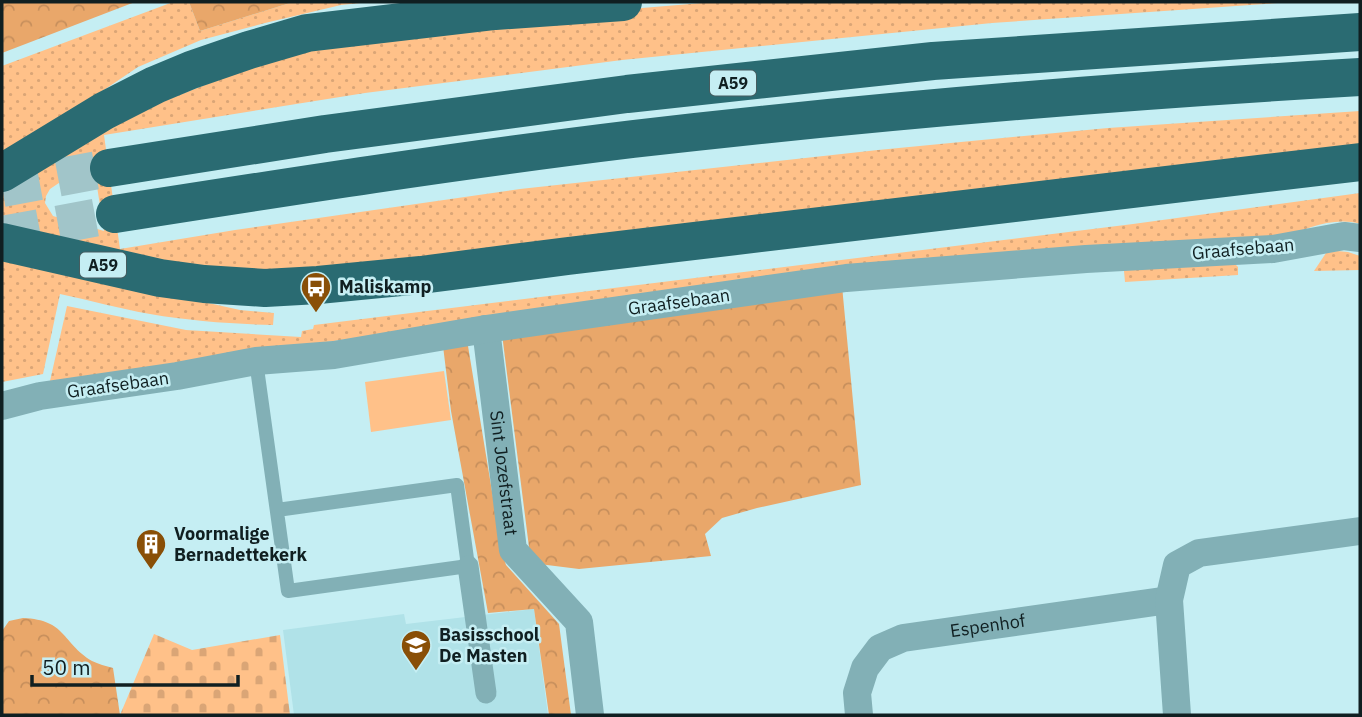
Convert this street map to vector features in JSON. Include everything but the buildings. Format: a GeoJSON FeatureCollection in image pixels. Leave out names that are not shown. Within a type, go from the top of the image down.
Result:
{"type":"FeatureCollection","features":[{"type":"Feature","properties":{"kind":"highway"},"geometry":{"type":"LineString","coordinates":[[2,173],[104,111],[155,85],[203,66],[307,33],[483,13],[623,2]]}},
{"type":"Feature","properties":{"kind":"highway","name":"A59"},"geometry":{"type":"LineString","coordinates":[[109,168],[325,134],[613,96],[933,61],[1360,32]]}},
{"type":"Feature","properties":{"kind":"highway"},"geometry":{"type":"LineString","coordinates":[[115,214],[329,180],[631,139],[933,107],[1360,77]]}},
{"type":"Feature","properties":{"kind":"highway","name":"A59"},"geometry":{"type":"LineString","coordinates":[[2,242],[204,285],[265,288],[318,285],[421,275],[1360,162]]}},
{"type":"Feature","properties":{"kind":"street","name":"Graafsebaan"},"geometry":{"type":"LineString","coordinates":[[2,406],[40,396],[177,376],[256,361],[334,355],[485,329],[846,278],[1086,259],[1273,249],[1344,236],[1360,238]]}},
{"type":"Feature","properties":{"kind":"street","name":"Sint Jozefstraat"},"geometry":{"type":"LineString","coordinates":[[485,329],[513,550],[579,622],[590,715]]}},
{"type":"Feature","properties":{"kind":"street"},"geometry":{"type":"LineString","coordinates":[[1177,715],[1169,600],[1177,565],[1199,553],[1360,531]]}},
{"type":"Feature","properties":{"kind":"street"},"geometry":{"type":"LineString","coordinates":[[468,566],[486,693]]}},
{"type":"Feature","properties":{"kind":"street","name":"Espenhof"},"geometry":{"type":"LineString","coordinates":[[859,715],[857,693],[865,668],[880,648],[903,638],[1169,600]]}},
{"type":"Feature","properties":{"kind":"lane"},"geometry":{"type":"LineString","coordinates":[[256,361],[288,591],[468,566],[457,485],[277,510]]}},
{"type":"Feature","properties":{"kind":"shaded area","name":"Basisschool De Masten"},"geometry":{"type":"Polygon","coordinates":[[[534,609],[548,715],[294,715],[283,630],[404,614],[406,624],[534,609]]]}},
{"type":"Feature","properties":{"kind":"green space"},"geometry":{"type":"Polygon","coordinates":[[[2,2],[135,2],[2,53],[2,2]]]}},
{"type":"Feature","properties":{"kind":"green space"},"geometry":{"type":"Polygon","coordinates":[[[173,2],[189,2],[200,31],[293,2],[370,2],[341,5],[201,40],[138,67],[49,127],[2,163],[2,66],[173,2]]]}},
{"type":"Feature","properties":{"kind":"green space"},"geometry":{"type":"Polygon","coordinates":[[[189,2],[293,2],[200,31],[189,2]]]}},
{"type":"Feature","properties":{"kind":"green space"},"geometry":{"type":"Polygon","coordinates":[[[714,2],[1292,2],[992,23],[622,60],[365,93],[104,135],[120,249],[520,189],[1108,128],[1360,111],[1360,152],[283,280],[2,234],[2,187],[104,124],[308,45],[534,17],[714,2]],[[93,160],[50,189],[45,203],[53,216],[104,231],[93,160]]]}},
{"type":"Feature","properties":{"kind":"green space"},"geometry":{"type":"Polygon","coordinates":[[[1360,193],[1360,224],[1330,223],[1281,238],[490,319],[50,381],[67,306],[186,330],[301,337],[302,331],[313,329],[314,325],[1133,224],[1360,193]]]}},
{"type":"Feature","properties":{"kind":"green space"},"geometry":{"type":"Polygon","coordinates":[[[1337,251],[1360,256],[1360,270],[1314,271],[1326,253],[1337,251]]]}},
{"type":"Feature","properties":{"kind":"green space"},"geometry":{"type":"Polygon","coordinates":[[[2,253],[240,310],[274,313],[273,325],[165,316],[60,294],[43,374],[2,382],[2,253]]]}},
{"type":"Feature","properties":{"kind":"green space"},"geometry":{"type":"Polygon","coordinates":[[[1233,262],[1238,267],[1238,275],[1125,282],[1124,271],[1128,267],[1233,262]]]}},
{"type":"Feature","properties":{"kind":"green space"},"geometry":{"type":"Polygon","coordinates":[[[842,286],[861,485],[722,518],[705,534],[711,556],[579,569],[531,563],[502,334],[842,286]]]}},
{"type":"Feature","properties":{"kind":"green space"},"geometry":{"type":"Polygon","coordinates":[[[467,340],[502,552],[506,565],[559,624],[571,715],[549,715],[534,609],[488,613],[451,411],[443,346],[467,340]]]}},
{"type":"Feature","properties":{"kind":"green space"},"geometry":{"type":"Polygon","coordinates":[[[444,371],[451,420],[371,432],[365,382],[444,371]]]}},
{"type":"Feature","properties":{"kind":"green space"},"geometry":{"type":"Polygon","coordinates":[[[23,618],[56,627],[82,654],[92,661],[113,668],[120,715],[2,715],[2,631],[9,621],[23,618]]]}},
{"type":"Feature","properties":{"kind":"green space"},"geometry":{"type":"Polygon","coordinates":[[[154,634],[192,650],[280,635],[290,715],[120,715],[154,634]]]}},
{"type":"Feature","properties":{"kind":"tunnel"},"geometry":{"type":"LineString","coordinates":[[2,188],[109,168]]}},
{"type":"Feature","properties":{"kind":"tunnel"},"geometry":{"type":"LineString","coordinates":[[2,235],[115,214]]}},
{"type":"Feature","properties":{"kind":"place","name":"Maliskamp"},"geometry":{"type":"Point","coordinates":[316,314]}},
{"type":"Feature","properties":{"kind":"place","name":"Voormalige Bernadettekerk"},"geometry":{"type":"Point","coordinates":[151,571]}},
{"type":"Feature","properties":{"kind":"place","name":"Basisschool De Masten"},"geometry":{"type":"Point","coordinates":[416,672]}}]}
